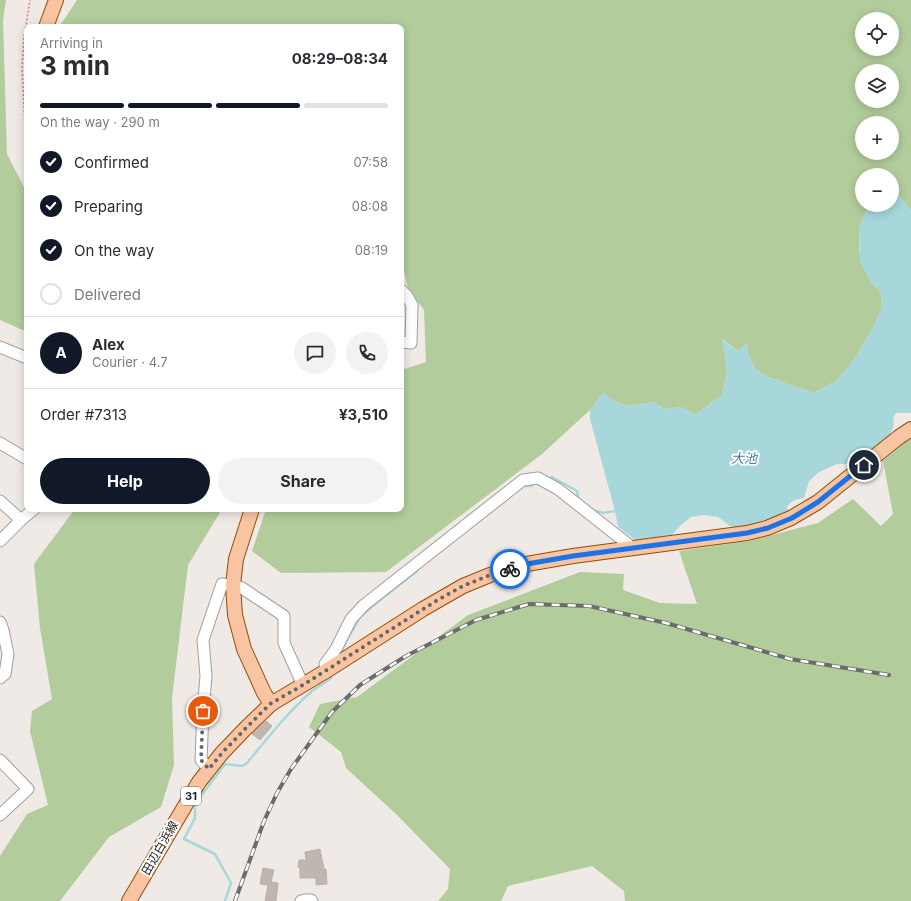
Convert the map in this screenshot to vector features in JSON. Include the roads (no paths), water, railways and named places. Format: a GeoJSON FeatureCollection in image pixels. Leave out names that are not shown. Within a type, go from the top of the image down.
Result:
{"type":"FeatureCollection","features":[{"type":"Feature","properties":{"kind":"main road"},"geometry":{"type":"LineString","coordinates":[[47,24],[56,0]]}},
{"type":"Feature","properties":{"kind":"main road","name":"田辺白浜線"},"geometry":{"type":"LineString","coordinates":[[129,901],[183,808],[209,769],[222,753],[270,704],[326,671],[423,609],[463,586],[521,565],[573,556],[747,533],[768,528],[792,518],[818,502],[898,437],[911,429]]}},
{"type":"Feature","properties":{"kind":"main road"},"geometry":{"type":"LineString","coordinates":[[251,512],[236,559],[233,585],[235,615],[244,649],[270,704]]}},
{"type":"Feature","properties":{"kind":"street"},"geometry":{"type":"LineString","coordinates":[[404,293],[412,305],[411,343],[404,342]]}},
{"type":"Feature","properties":{"kind":"street"},"geometry":{"type":"LineString","coordinates":[[0,347],[24,357]]}},
{"type":"Feature","properties":{"kind":"street"},"geometry":{"type":"LineString","coordinates":[[0,443],[24,457]]}},
{"type":"Feature","properties":{"kind":"street"},"geometry":{"type":"LineString","coordinates":[[326,671],[325,664],[336,649],[351,619],[364,605],[523,480],[538,478],[558,489],[632,548]]}},
{"type":"Feature","properties":{"kind":"street"},"geometry":{"type":"LineString","coordinates":[[0,501],[21,520]]}},
{"type":"Feature","properties":{"kind":"street"},"geometry":{"type":"LineString","coordinates":[[0,541],[30,512]]}},
{"type":"Feature","properties":{"kind":"street"},"geometry":{"type":"LineString","coordinates":[[209,769],[201,760],[206,676],[203,640],[222,584],[242,588],[284,616],[284,643],[303,685]]}},
{"type":"Feature","properties":{"kind":"street"},"geometry":{"type":"LineString","coordinates":[[0,622],[8,654],[4,674],[0,678]]}},
{"type":"Feature","properties":{"kind":"street"},"geometry":{"type":"LineString","coordinates":[[0,760],[28,789],[0,815]]}},
{"type":"Feature","properties":{"kind":"street"},"geometry":{"type":"LineString","coordinates":[[301,901],[312,901]]}},
{"type":"Feature","properties":{"kind":"water","name":"大池"},"geometry":{"type":"Polygon","coordinates":[[[899,196],[911,211],[911,413],[896,413],[891,432],[861,464],[837,464],[819,472],[809,481],[804,498],[794,501],[788,506],[787,508],[791,514],[740,529],[730,526],[718,517],[703,515],[691,517],[670,537],[635,540],[618,527],[590,419],[590,410],[603,392],[615,402],[630,406],[654,402],[664,409],[681,407],[695,415],[722,395],[727,374],[725,354],[721,339],[738,351],[748,343],[748,353],[755,369],[770,378],[814,393],[836,381],[854,360],[873,328],[881,310],[881,293],[870,281],[860,261],[859,229],[866,212],[899,212],[899,196]]]}},
{"type":"Feature","properties":{"kind":"waterway"},"geometry":{"type":"LineString","coordinates":[[548,479],[552,477],[577,491],[579,501]]}},
{"type":"Feature","properties":{"kind":"waterway"},"geometry":{"type":"LineString","coordinates":[[522,486],[532,486]]}},
{"type":"Feature","properties":{"kind":"waterway"},"geometry":{"type":"LineString","coordinates":[[593,510],[603,513],[615,511]]}},
{"type":"Feature","properties":{"kind":"waterway"},"geometry":{"type":"LineString","coordinates":[[339,653],[360,617],[417,571]]}},
{"type":"Feature","properties":{"kind":"waterway"},"geometry":{"type":"LineString","coordinates":[[225,901],[231,883],[215,854],[184,839],[195,818],[195,804],[225,764],[242,766],[247,763],[294,709],[311,692],[331,678]]}},
{"type":"Feature","properties":{"kind":"railway"},"geometry":{"type":"LineString","coordinates":[[235,901],[264,821],[277,793],[291,769],[332,712],[360,685],[406,656],[476,620],[529,604],[589,606],[666,623],[790,659],[889,675]]}}]}
